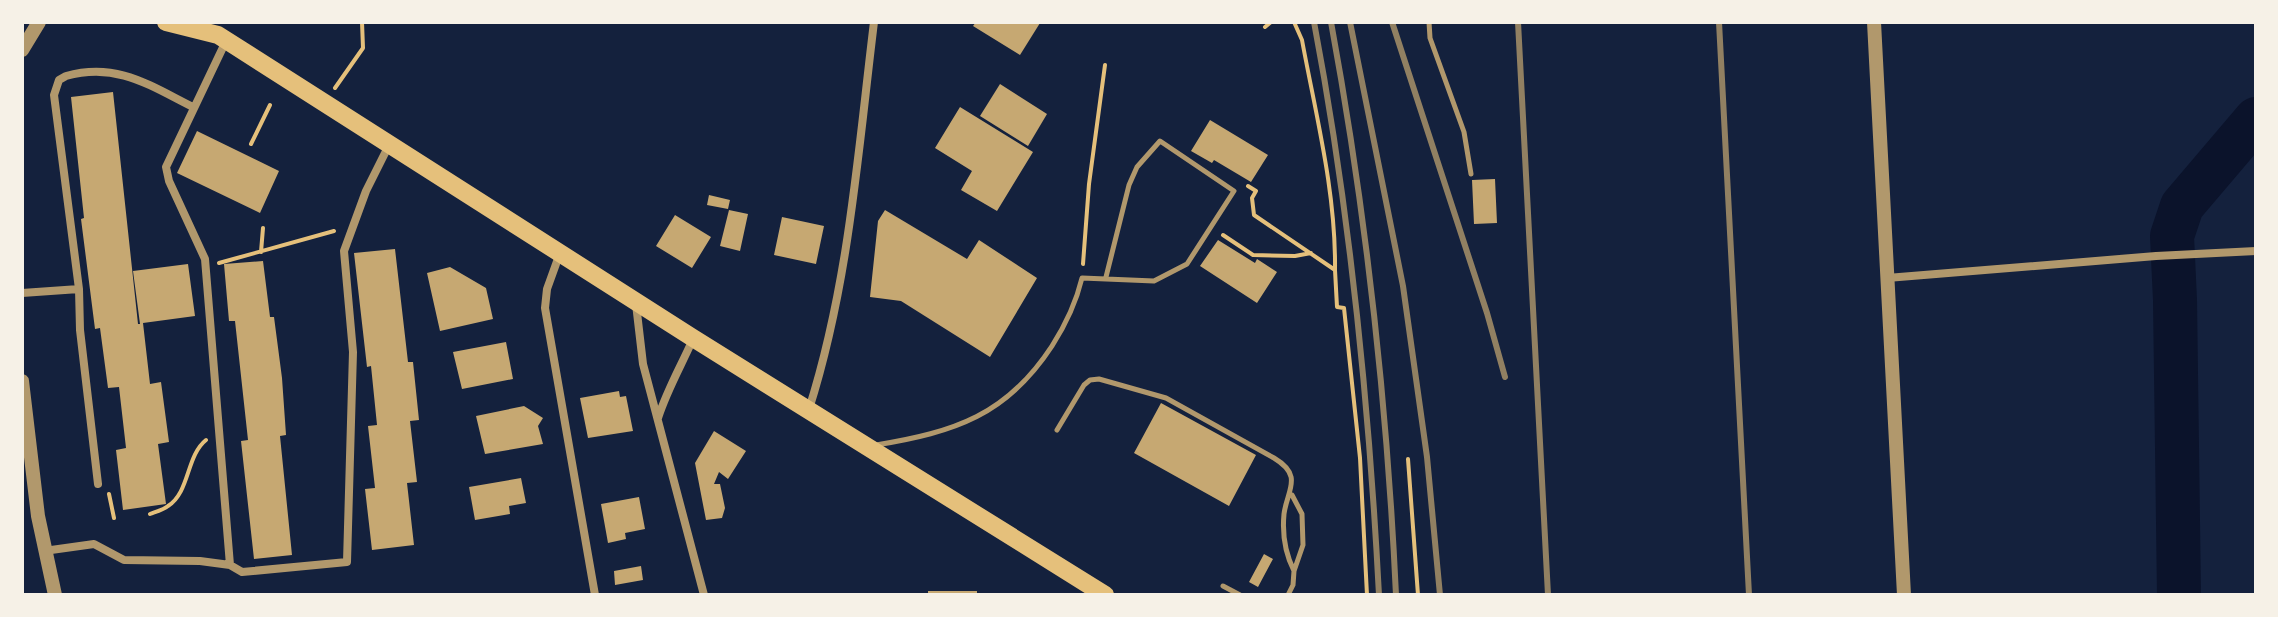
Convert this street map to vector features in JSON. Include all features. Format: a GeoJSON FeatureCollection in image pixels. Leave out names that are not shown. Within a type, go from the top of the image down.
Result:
{"type":"FeatureCollection","features":[{"type":"Feature","properties":{"kind":"main road"},"geometry":{"type":"LineString","coordinates":[[166,22],[217,33],[636,302],[1105,595]]}},
{"type":"Feature","properties":{"kind":"street"},"geometry":{"type":"LineString","coordinates":[[22,50],[39,22]]}},
{"type":"Feature","properties":{"kind":"street"},"geometry":{"type":"LineString","coordinates":[[809,409],[824,363],[845,263],[874,22]]}},
{"type":"Feature","properties":{"kind":"street"},"geometry":{"type":"LineString","coordinates":[[1874,22],[1904,595]]}},
{"type":"Feature","properties":{"kind":"street"},"geometry":{"type":"LineString","coordinates":[[217,33],[193,107],[166,167],[169,181],[205,264],[230,565]]}},
{"type":"Feature","properties":{"kind":"street"},"geometry":{"type":"LineString","coordinates":[[98,484],[80,330],[79,289],[54,95],[59,80],[75,74],[107,71],[124,74],[193,107]]}},
{"type":"Feature","properties":{"kind":"street"},"geometry":{"type":"LineString","coordinates":[[44,551],[94,544],[124,560],[200,561],[230,565],[242,572],[299,569],[347,562],[353,352],[344,251],[375,171],[389,145]]}},
{"type":"Feature","properties":{"kind":"street"},"geometry":{"type":"LineString","coordinates":[[1887,278],[2256,251]]}},
{"type":"Feature","properties":{"kind":"street"},"geometry":{"type":"LineString","coordinates":[[561,253],[547,289],[545,308],[595,595]]}},
{"type":"Feature","properties":{"kind":"street"},"geometry":{"type":"LineString","coordinates":[[22,293],[79,289]]}},
{"type":"Feature","properties":{"kind":"street"},"geometry":{"type":"LineString","coordinates":[[636,302],[640,353],[704,595]]}},
{"type":"Feature","properties":{"kind":"street"},"geometry":{"type":"LineString","coordinates":[[658,419],[667,389],[693,338]]}},
{"type":"Feature","properties":{"kind":"street"},"geometry":{"type":"LineString","coordinates":[[22,381],[44,551],[55,595]]}},
{"type":"Feature","properties":{"kind":"lane"},"geometry":{"type":"LineString","coordinates":[[1429,22],[1434,51],[1464,132],[1471,174]]}},
{"type":"Feature","properties":{"kind":"lane"},"geometry":{"type":"LineString","coordinates":[[867,446],[925,437],[950,428],[990,410],[1016,392],[1036,370],[1057,338],[1076,303],[1082,278],[1154,281],[1187,264],[1234,191],[1160,141],[1137,167],[1129,185],[1106,277]]}},
{"type":"Feature","properties":{"kind":"lane"},"geometry":{"type":"LineString","coordinates":[[1057,430],[1084,385],[1090,380],[1112,381],[1166,398],[1283,463],[1302,514],[1303,545],[1288,595]]}},
{"type":"Feature","properties":{"kind":"lane"},"geometry":{"type":"LineString","coordinates":[[1292,494],[1284,515],[1285,547],[1294,571]]}},
{"type":"Feature","properties":{"kind":"lane"},"geometry":{"type":"LineString","coordinates":[[1223,586],[1240,595]]}},
{"type":"Feature","properties":{"kind":"path"},"geometry":{"type":"LineString","coordinates":[[325,103],[363,48],[362,22]]}},
{"type":"Feature","properties":{"kind":"path"},"geometry":{"type":"LineString","coordinates":[[1265,27],[1271,22]]}},
{"type":"Feature","properties":{"kind":"path"},"geometry":{"type":"LineString","coordinates":[[1294,22],[1302,40],[1336,228],[1337,307],[1344,308],[1360,458],[1367,595]]}},
{"type":"Feature","properties":{"kind":"path"},"geometry":{"type":"LineString","coordinates":[[1082,278],[1089,184],[1105,65]]}},
{"type":"Feature","properties":{"kind":"path"},"geometry":{"type":"LineString","coordinates":[[251,144],[270,105]]}},
{"type":"Feature","properties":{"kind":"path"},"geometry":{"type":"LineString","coordinates":[[1244,184],[1256,191],[1252,198],[1254,215],[1335,270]]}},
{"type":"Feature","properties":{"kind":"path"},"geometry":{"type":"LineString","coordinates":[[205,264],[353,226]]}},
{"type":"Feature","properties":{"kind":"path"},"geometry":{"type":"LineString","coordinates":[[1210,226],[1253,255],[1295,256],[1311,253]]}},
{"type":"Feature","properties":{"kind":"path"},"geometry":{"type":"LineString","coordinates":[[261,252],[263,228]]}},
{"type":"Feature","properties":{"kind":"path"},"geometry":{"type":"LineString","coordinates":[[150,514],[169,506],[182,486],[198,447],[205,440],[219,435]]}},
{"type":"Feature","properties":{"kind":"path"},"geometry":{"type":"LineString","coordinates":[[1408,459],[1418,595]]}},
{"type":"Feature","properties":{"kind":"path"},"geometry":{"type":"LineString","coordinates":[[110,494],[114,518]]}},
{"type":"Feature","properties":{"kind":"building"},"geometry":{"type":"Polygon","coordinates":[[[976,22],[1040,23],[1020,55],[973,26],[976,22]]]}},
{"type":"Feature","properties":{"kind":"building"},"geometry":{"type":"Polygon","coordinates":[[[1000,84],[1047,114],[1028,146],[980,116],[1000,84]]]}},
{"type":"Feature","properties":{"kind":"building"},"geometry":{"type":"Polygon","coordinates":[[[113,92],[138,324],[133,271],[188,264],[195,316],[143,323],[150,384],[161,382],[169,442],[158,444],[166,504],[123,510],[116,450],[126,448],[119,387],[108,388],[100,328],[95,329],[81,219],[84,218],[71,97],[113,92]]]}},
{"type":"Feature","properties":{"kind":"building"},"geometry":{"type":"Polygon","coordinates":[[[960,107],[1033,152],[997,211],[961,190],[972,171],[935,148],[960,107]]]}},
{"type":"Feature","properties":{"kind":"building"},"geometry":{"type":"Polygon","coordinates":[[[1210,120],[1268,155],[1251,182],[1214,160],[1212,163],[1191,151],[1210,120]]]}},
{"type":"Feature","properties":{"kind":"building"},"geometry":{"type":"Polygon","coordinates":[[[197,131],[279,171],[260,213],[177,173],[197,131]]]}},
{"type":"Feature","properties":{"kind":"building"},"geometry":{"type":"Polygon","coordinates":[[[1495,179],[1497,223],[1474,224],[1472,180],[1495,179]]]}},
{"type":"Feature","properties":{"kind":"building"},"geometry":{"type":"Polygon","coordinates":[[[709,195],[730,200],[728,209],[707,205],[709,195]]]}},
{"type":"Feature","properties":{"kind":"building"},"geometry":{"type":"Polygon","coordinates":[[[729,210],[748,214],[740,251],[720,246],[729,210]]]}},
{"type":"Feature","properties":{"kind":"building"},"geometry":{"type":"Polygon","coordinates":[[[885,210],[967,259],[979,240],[1037,278],[990,357],[901,301],[870,297],[878,221],[885,210]]]}},
{"type":"Feature","properties":{"kind":"building"},"geometry":{"type":"Polygon","coordinates":[[[675,215],[711,237],[692,268],[656,246],[675,215]]]}},
{"type":"Feature","properties":{"kind":"building"},"geometry":{"type":"Polygon","coordinates":[[[782,217],[824,226],[816,264],[774,255],[782,217]]]}},
{"type":"Feature","properties":{"kind":"building"},"geometry":{"type":"Polygon","coordinates":[[[1218,240],[1255,263],[1257,259],[1277,272],[1257,303],[1200,266],[1218,240]]]}},
{"type":"Feature","properties":{"kind":"building"},"geometry":{"type":"Polygon","coordinates":[[[395,249],[408,362],[413,362],[419,420],[410,421],[417,482],[407,483],[414,545],[372,550],[365,489],[375,488],[368,426],[377,425],[354,253],[395,249]]]}},
{"type":"Feature","properties":{"kind":"building"},"geometry":{"type":"Polygon","coordinates":[[[263,261],[282,378],[286,435],[280,436],[292,555],[254,559],[241,441],[248,440],[235,321],[229,321],[224,264],[263,261]]]}},
{"type":"Feature","properties":{"kind":"building"},"geometry":{"type":"Polygon","coordinates":[[[450,267],[486,288],[493,319],[440,331],[427,273],[450,267]]]}},
{"type":"Feature","properties":{"kind":"building"},"geometry":{"type":"Polygon","coordinates":[[[506,342],[513,379],[462,389],[453,352],[506,342]]]}},
{"type":"Feature","properties":{"kind":"building"},"geometry":{"type":"Polygon","coordinates":[[[619,391],[620,397],[626,396],[633,431],[588,438],[580,398],[619,391]]]}},
{"type":"Feature","properties":{"kind":"building"},"geometry":{"type":"Polygon","coordinates":[[[1161,403],[1256,455],[1229,506],[1134,453],[1161,403]]]}},
{"type":"Feature","properties":{"kind":"building"},"geometry":{"type":"Polygon","coordinates":[[[524,406],[543,418],[538,426],[543,444],[485,454],[476,416],[524,406]]]}},
{"type":"Feature","properties":{"kind":"building"},"geometry":{"type":"Polygon","coordinates":[[[714,431],[746,451],[728,479],[719,472],[714,484],[720,484],[725,508],[722,518],[706,520],[695,463],[714,431]]]}},
{"type":"Feature","properties":{"kind":"building"},"geometry":{"type":"Polygon","coordinates":[[[521,478],[526,503],[509,506],[510,514],[475,520],[469,487],[521,478]]]}},
{"type":"Feature","properties":{"kind":"building"},"geometry":{"type":"Polygon","coordinates":[[[639,497],[645,529],[625,533],[626,539],[608,543],[601,504],[639,497]]]}},
{"type":"Feature","properties":{"kind":"building"},"geometry":{"type":"Polygon","coordinates":[[[1264,554],[1273,559],[1258,587],[1249,582],[1264,554]]]}},
{"type":"Feature","properties":{"kind":"building"},"geometry":{"type":"Polygon","coordinates":[[[641,566],[643,580],[615,585],[614,571],[641,566]]]}},
{"type":"Feature","properties":{"kind":"building"},"geometry":{"type":"Polygon","coordinates":[[[928,591],[977,591],[977,595],[928,595],[928,591]]]}},
{"type":"Feature","properties":{"kind":"waterway"},"geometry":{"type":"LineString","coordinates":[[2179,595],[2172,236],[2182,206],[2256,119]]}},
{"type":"Feature","properties":{"kind":"railway"},"geometry":{"type":"LineString","coordinates":[[1314,22],[1348,236],[1370,451],[1379,595]]}},
{"type":"Feature","properties":{"kind":"railway"},"geometry":{"type":"LineString","coordinates":[[1331,22],[1365,236],[1381,379],[1396,595]]}},
{"type":"Feature","properties":{"kind":"railway"},"geometry":{"type":"LineString","coordinates":[[1350,22],[1403,286],[1427,457],[1440,595]]}},
{"type":"Feature","properties":{"kind":"railway"},"geometry":{"type":"LineString","coordinates":[[1392,22],[1505,377]]}},
{"type":"Feature","properties":{"kind":"railway"},"geometry":{"type":"LineString","coordinates":[[1518,22],[1548,595]]}},
{"type":"Feature","properties":{"kind":"railway"},"geometry":{"type":"LineString","coordinates":[[1719,22],[1749,595]]}}]}
